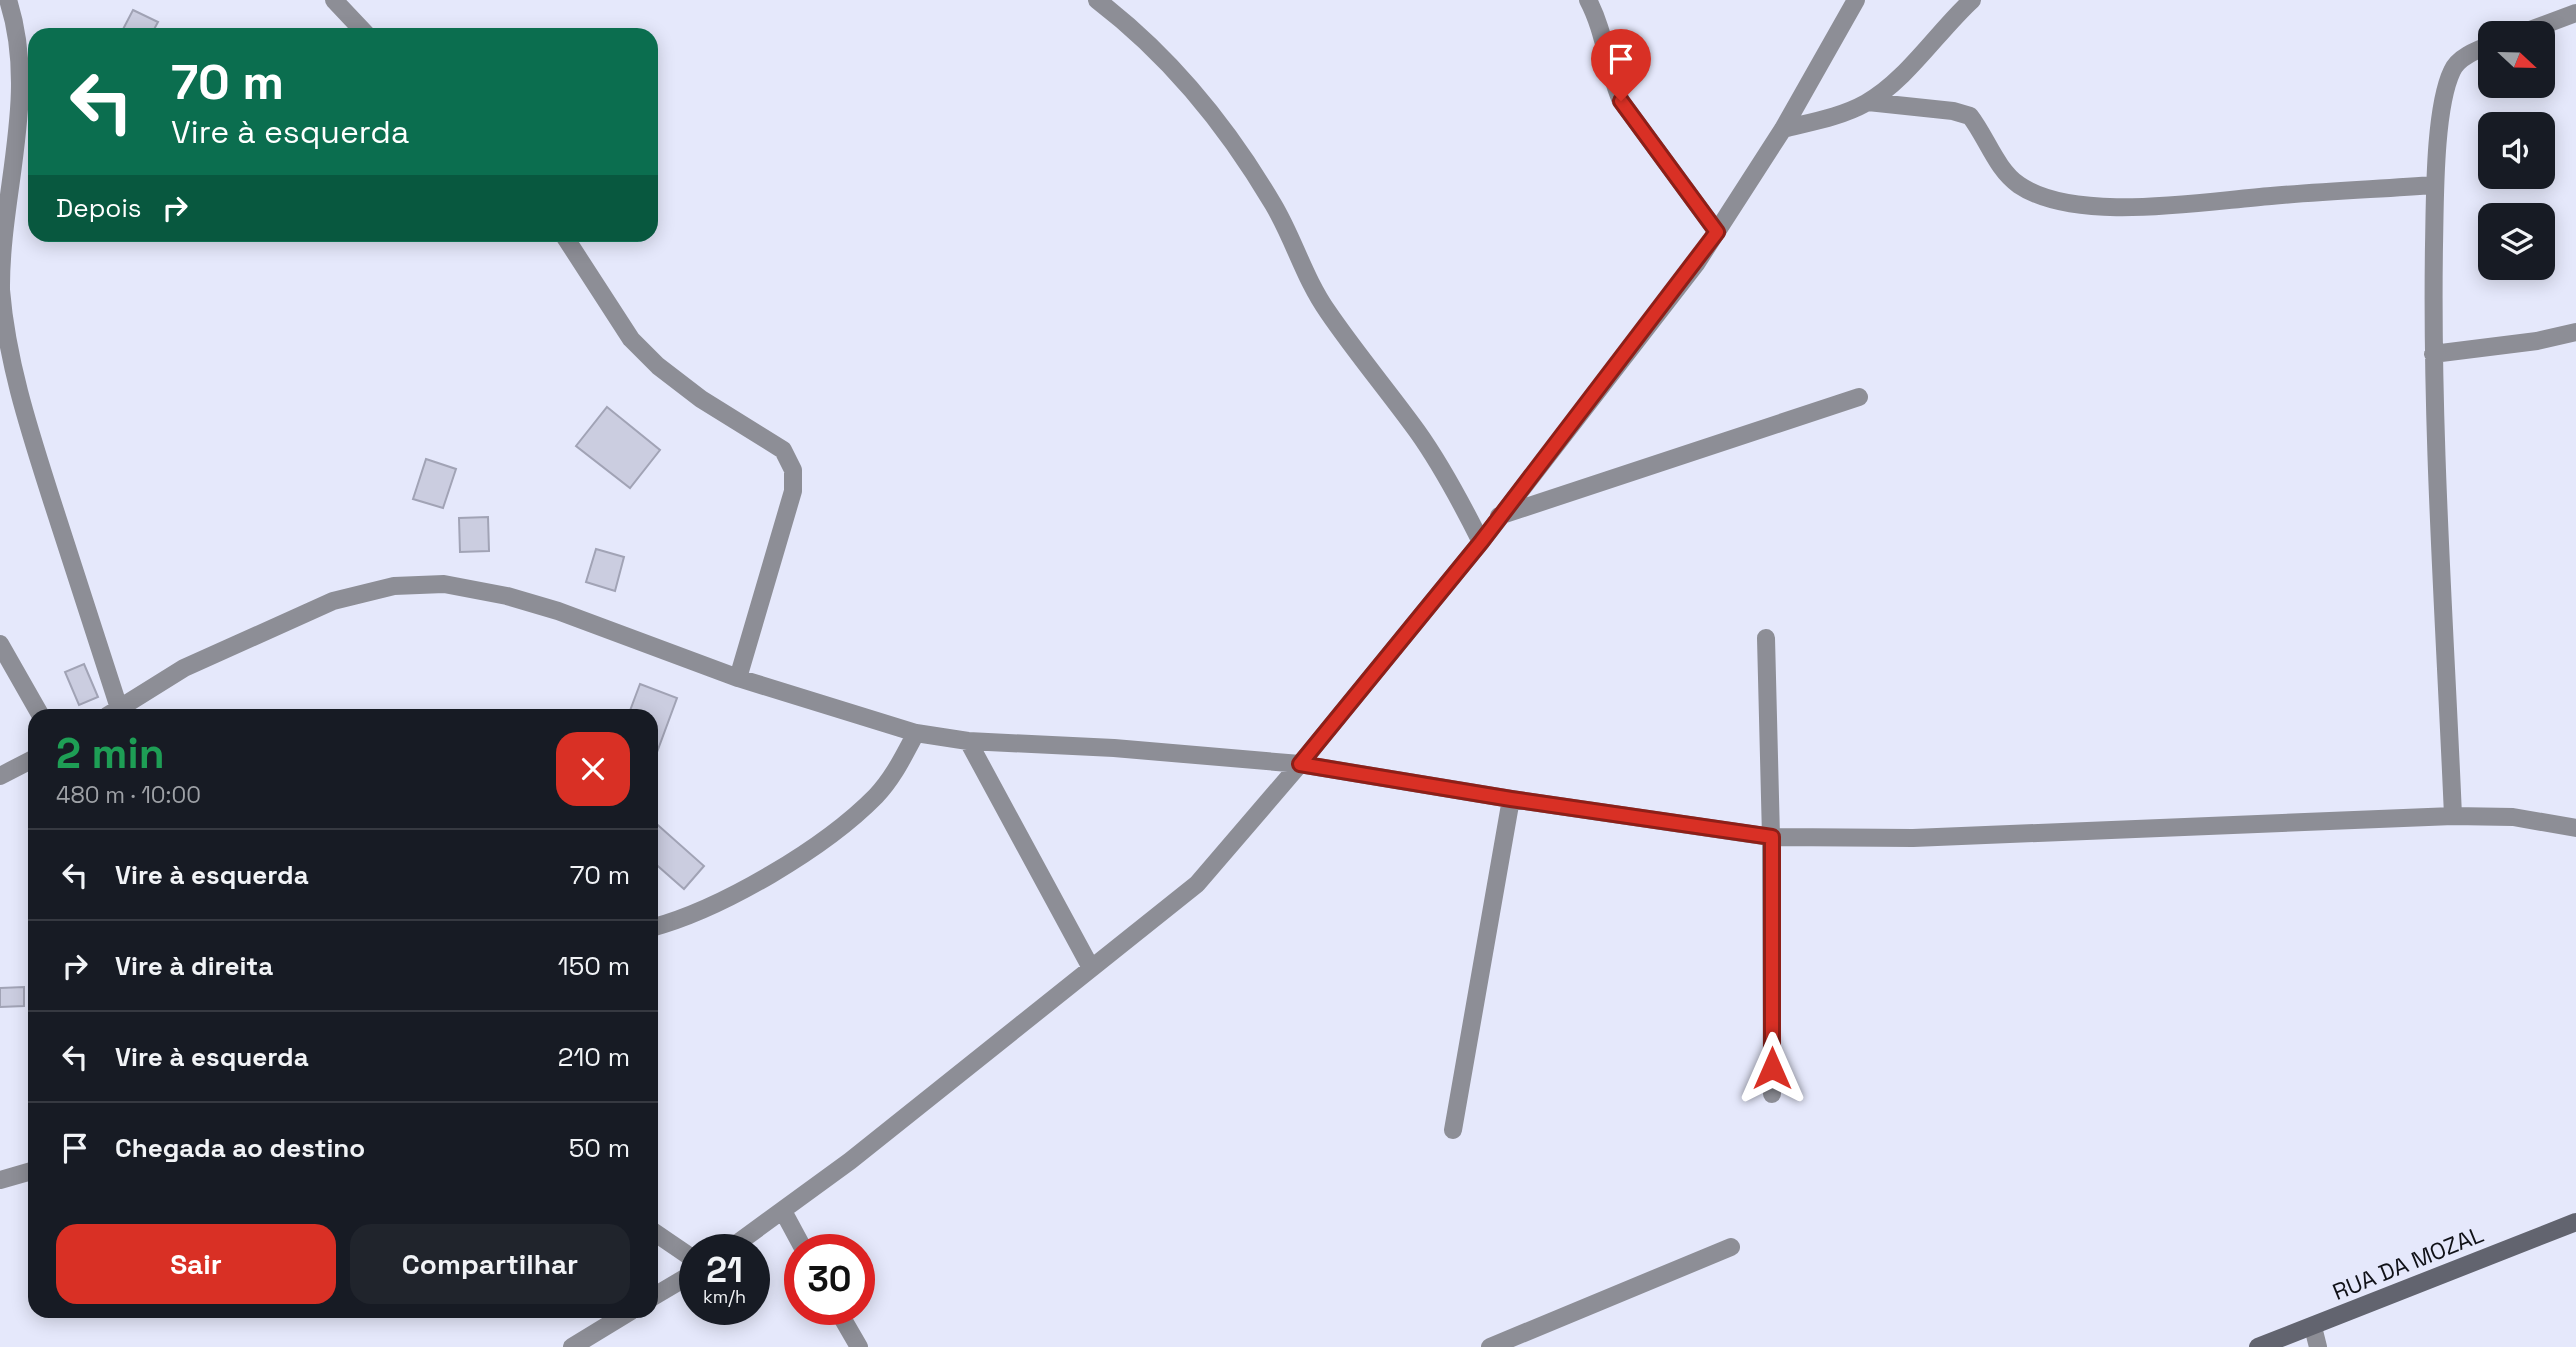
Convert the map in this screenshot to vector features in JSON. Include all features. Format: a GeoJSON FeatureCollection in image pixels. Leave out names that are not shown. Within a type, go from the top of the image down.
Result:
{"type":"FeatureCollection","features":[{"type":"Feature","properties":{"kind":"main road","name":"RUA DA MOZAL"},"geometry":{"type":"LineString","coordinates":[[2258,1347],[2576,1222]]}},
{"type":"Feature","properties":{"kind":"street"},"geometry":{"type":"LineString","coordinates":[[8,0],[18,51],[19,88],[3,231],[1,289],[17,391],[112,709]]}},
{"type":"Feature","properties":{"kind":"street"},"geometry":{"type":"LineString","coordinates":[[334,0],[360,28]]}},
{"type":"Feature","properties":{"kind":"street"},"geometry":{"type":"LineString","coordinates":[[1097,0],[1180,75],[1221,125],[1274,205],[1298,260],[1326,310],[1418,433],[1455,492],[1481,542]]}},
{"type":"Feature","properties":{"kind":"street"},"geometry":{"type":"LineString","coordinates":[[1588,0],[1599,20],[1612,79],[1621,101],[1717,232]]}},
{"type":"Feature","properties":{"kind":"street"},"geometry":{"type":"LineString","coordinates":[[751,1234],[1197,884],[1300,764],[1481,542],[1717,232],[1783,129],[1856,0]]}},
{"type":"Feature","properties":{"kind":"street"},"geometry":{"type":"LineString","coordinates":[[1783,129],[1841,114],[1868,102],[1892,83],[1972,0]]}},
{"type":"Feature","properties":{"kind":"street"},"geometry":{"type":"LineString","coordinates":[[2554,21],[2576,13]]}},
{"type":"Feature","properties":{"kind":"street"},"geometry":{"type":"LineString","coordinates":[[2453,816],[2432,354],[2435,185],[2444,103],[2452,71],[2460,60],[2478,52]]}},
{"type":"Feature","properties":{"kind":"street"},"geometry":{"type":"LineString","coordinates":[[1868,102],[1953,111],[1970,116],[2001,165],[2019,184],[2047,199],[2082,205],[2179,205],[2435,185]]}},
{"type":"Feature","properties":{"kind":"street"},"geometry":{"type":"LineString","coordinates":[[569,242],[631,339],[658,366],[701,399],[783,450],[793,470],[793,491],[738,678]]}},
{"type":"Feature","properties":{"kind":"street"},"geometry":{"type":"LineString","coordinates":[[2432,354],[2537,341],[2576,332]]}},
{"type":"Feature","properties":{"kind":"street"},"geometry":{"type":"LineString","coordinates":[[1499,516],[1859,397]]}},
{"type":"Feature","properties":{"kind":"street"},"geometry":{"type":"LineString","coordinates":[[118,709],[184,668],[333,601],[394,586],[444,584],[507,596],[558,611],[738,678],[916,733],[968,741],[1114,748],[1300,764],[1511,799],[1772,837],[1913,838],[2453,816],[2513,817],[2576,828]]}},
{"type":"Feature","properties":{"kind":"street"},"geometry":{"type":"LineString","coordinates":[[1766,638],[1772,837],[1772,1094]]}},
{"type":"Feature","properties":{"kind":"street"},"geometry":{"type":"LineString","coordinates":[[0,644],[37,709]]}},
{"type":"Feature","properties":{"kind":"street"},"geometry":{"type":"LineString","coordinates":[[658,925],[756,882],[836,831],[898,768],[916,733]]}},
{"type":"Feature","properties":{"kind":"street"},"geometry":{"type":"LineString","coordinates":[[968,741],[1091,968]]}},
{"type":"Feature","properties":{"kind":"street"},"geometry":{"type":"LineString","coordinates":[[0,776],[28,762]]}},
{"type":"Feature","properties":{"kind":"street"},"geometry":{"type":"LineString","coordinates":[[1453,1130],[1511,799]]}},
{"type":"Feature","properties":{"kind":"street"},"geometry":{"type":"LineString","coordinates":[[0,1180],[28,1172]]}},
{"type":"Feature","properties":{"kind":"street"},"geometry":{"type":"LineString","coordinates":[[782,1212],[795,1234]]}},
{"type":"Feature","properties":{"kind":"street"},"geometry":{"type":"LineString","coordinates":[[658,1235],[679,1249]]}},
{"type":"Feature","properties":{"kind":"street"},"geometry":{"type":"LineString","coordinates":[[1490,1347],[1731,1247]]}},
{"type":"Feature","properties":{"kind":"street"},"geometry":{"type":"LineString","coordinates":[[658,1294],[679,1281]]}},
{"type":"Feature","properties":{"kind":"street"},"geometry":{"type":"LineString","coordinates":[[572,1347],[620,1318]]}},
{"type":"Feature","properties":{"kind":"street"},"geometry":{"type":"LineString","coordinates":[[846,1325],[859,1347]]}},
{"type":"Feature","properties":{"kind":"street"},"geometry":{"type":"LineString","coordinates":[[2313,1327],[2318,1347]]}},
{"type":"Feature","properties":{"kind":"building"},"geometry":{"type":"Polygon","coordinates":[[[133,10],[158,22],[155,28],[124,28],[133,10]]]}},
{"type":"Feature","properties":{"kind":"building"},"geometry":{"type":"Polygon","coordinates":[[[607,407],[660,450],[630,488],[576,446],[607,407]]]}},
{"type":"Feature","properties":{"kind":"building"},"geometry":{"type":"Polygon","coordinates":[[[426,459],[456,469],[443,508],[413,499],[426,459]]]}},
{"type":"Feature","properties":{"kind":"building"},"geometry":{"type":"Polygon","coordinates":[[[488,517],[489,551],[460,552],[459,518],[488,517]]]}},
{"type":"Feature","properties":{"kind":"building"},"geometry":{"type":"Polygon","coordinates":[[[596,549],[624,557],[615,591],[586,582],[596,549]]]}},
{"type":"Feature","properties":{"kind":"building"},"geometry":{"type":"Polygon","coordinates":[[[84,664],[98,697],[79,705],[65,672],[84,664]]]}},
{"type":"Feature","properties":{"kind":"building"},"geometry":{"type":"Polygon","coordinates":[[[640,684],[677,698],[658,749],[658,709],[631,709],[640,684]]]}},
{"type":"Feature","properties":{"kind":"building"},"geometry":{"type":"Polygon","coordinates":[[[658,825],[704,866],[684,889],[658,866],[658,825]]]}},
{"type":"Feature","properties":{"kind":"building"},"geometry":{"type":"Polygon","coordinates":[[[24,987],[24,1006],[0,1007],[0,988],[24,987]]]}},
{"type":"Feature","properties":{"kind":"route"},"geometry":{"type":"LineString","coordinates":[[1621,101],[1717,232],[1696,264],[1481,542],[1300,764],[1511,799],[1772,837],[1772,1068]]}}]}
